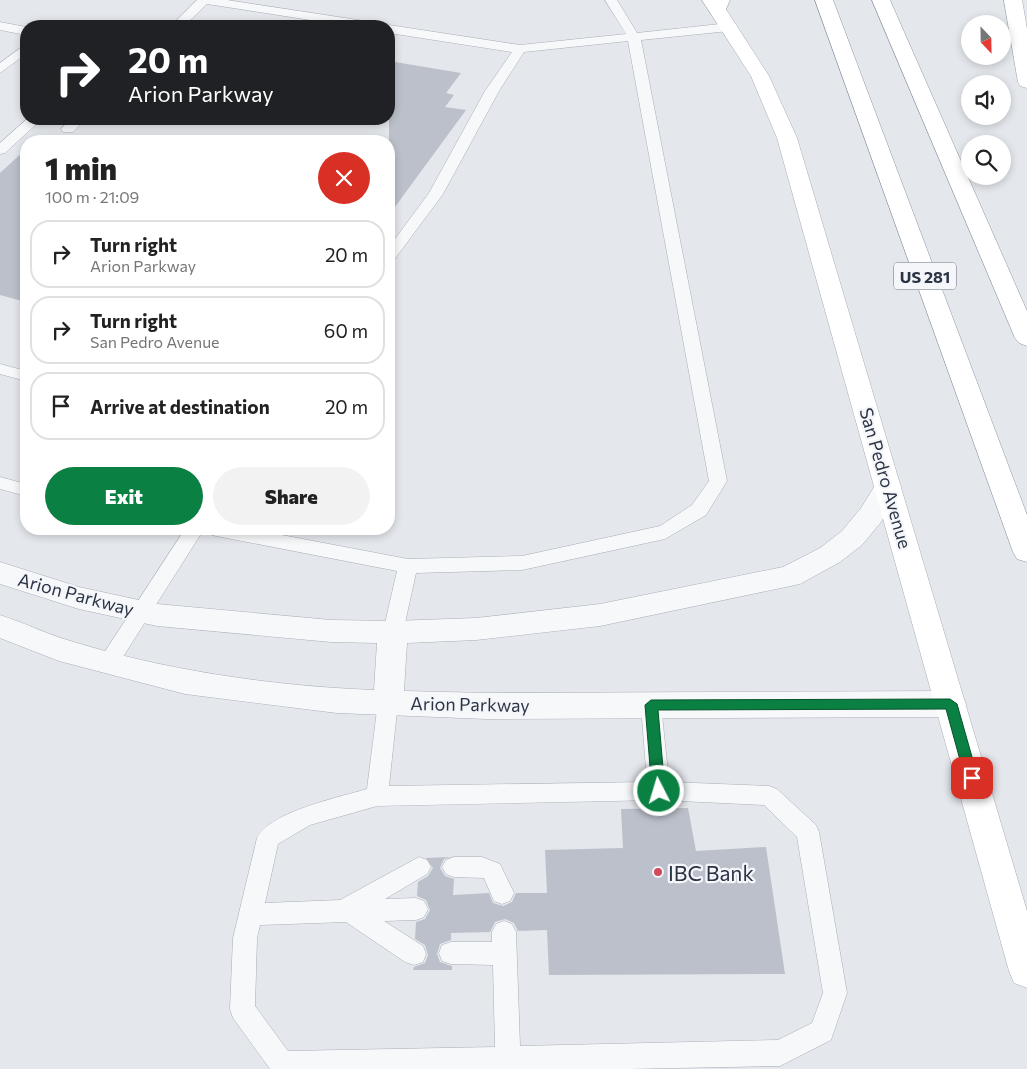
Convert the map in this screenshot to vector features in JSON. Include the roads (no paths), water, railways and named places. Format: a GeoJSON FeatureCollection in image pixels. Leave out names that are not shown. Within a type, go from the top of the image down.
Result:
{"type":"FeatureCollection","features":[{"type":"Feature","properties":{"kind":"main road","name":"US 281"},"geometry":{"type":"LineString","coordinates":[[824,0],[1027,552]]}},
{"type":"Feature","properties":{"kind":"main road"},"geometry":{"type":"LineString","coordinates":[[881,0],[1027,338]]}},
{"type":"Feature","properties":{"kind":"main road"},"geometry":{"type":"LineString","coordinates":[[1013,0],[1027,82]]}},
{"type":"Feature","properties":{"kind":"main road","name":"San Pedro Avenue"},"geometry":{"type":"LineString","coordinates":[[717,3],[729,27],[760,76],[787,138],[1027,971]]}},
{"type":"Feature","properties":{"kind":"street","name":"Arion Parkway"},"geometry":{"type":"LineString","coordinates":[[0,573],[79,598],[156,615],[332,631],[393,632],[476,629],[600,615],[790,576],[830,555],[852,538],[871,515],[888,486]]}},
{"type":"Feature","properties":{"kind":"street","name":"Arion Parkway"},"geometry":{"type":"LineString","coordinates":[[0,626],[59,649],[185,682],[337,700],[487,706],[950,704]]}},
{"type":"Feature","properties":{"kind":"street"},"geometry":{"type":"LineString","coordinates":[[388,702],[393,632]]}},
{"type":"Feature","properties":{"kind":"lane"},"geometry":{"type":"LineString","coordinates":[[182,20],[204,0],[332,20]]}},
{"type":"Feature","properties":{"kind":"lane"},"geometry":{"type":"LineString","coordinates":[[247,535],[408,566],[522,563],[665,532],[698,510],[718,480],[634,38],[611,0]]}},
{"type":"Feature","properties":{"kind":"lane"},"geometry":{"type":"LineString","coordinates":[[0,26],[20,30]]}},
{"type":"Feature","properties":{"kind":"lane"},"geometry":{"type":"LineString","coordinates":[[395,30],[520,49],[729,27]]}},
{"type":"Feature","properties":{"kind":"lane"},"geometry":{"type":"LineString","coordinates":[[395,249],[436,194],[492,92],[520,49]]}},
{"type":"Feature","properties":{"kind":"lane"},"geometry":{"type":"LineString","coordinates":[[0,69],[20,53]]}},
{"type":"Feature","properties":{"kind":"lane"},"geometry":{"type":"LineString","coordinates":[[0,150],[28,125]]}},
{"type":"Feature","properties":{"kind":"lane"},"geometry":{"type":"LineString","coordinates":[[68,129],[72,125]]}},
{"type":"Feature","properties":{"kind":"lane"},"geometry":{"type":"LineString","coordinates":[[0,369],[20,374]]}},
{"type":"Feature","properties":{"kind":"lane"},"geometry":{"type":"LineString","coordinates":[[0,483],[20,488]]}},
{"type":"Feature","properties":{"kind":"lane"},"geometry":{"type":"LineString","coordinates":[[109,662],[190,535]]}},
{"type":"Feature","properties":{"kind":"lane"},"geometry":{"type":"LineString","coordinates":[[393,632],[408,566]]}},
{"type":"Feature","properties":{"kind":"lane"},"geometry":{"type":"LineString","coordinates":[[377,796],[388,702]]}},
{"type":"Feature","properties":{"kind":"lane"},"geometry":{"type":"LineString","coordinates":[[651,705],[659,791]]}},
{"type":"Feature","properties":{"kind":"lane"},"geometry":{"type":"LineString","coordinates":[[659,791],[769,796],[808,832],[835,993],[822,1031],[780,1053],[282,1064],[242,1009],[245,938],[268,838],[304,817],[377,796],[659,791]]}},
{"type":"Feature","properties":{"kind":"lane"},"geometry":{"type":"LineString","coordinates":[[346,909],[419,867]]}},
{"type":"Feature","properties":{"kind":"lane"},"geometry":{"type":"LineString","coordinates":[[454,867],[482,867],[492,871],[502,893]]}},
{"type":"Feature","properties":{"kind":"lane"},"geometry":{"type":"LineString","coordinates":[[251,914],[346,909],[416,909]]}},
{"type":"Feature","properties":{"kind":"lane"},"geometry":{"type":"LineString","coordinates":[[346,909],[414,954]]}},
{"type":"Feature","properties":{"kind":"lane"},"geometry":{"type":"LineString","coordinates":[[451,953],[504,943],[508,1059]]}},
{"type":"Feature","properties":{"kind":"place","name":"IBC Bank"},"geometry":{"type":"Point","coordinates":[658,872]}}]}
